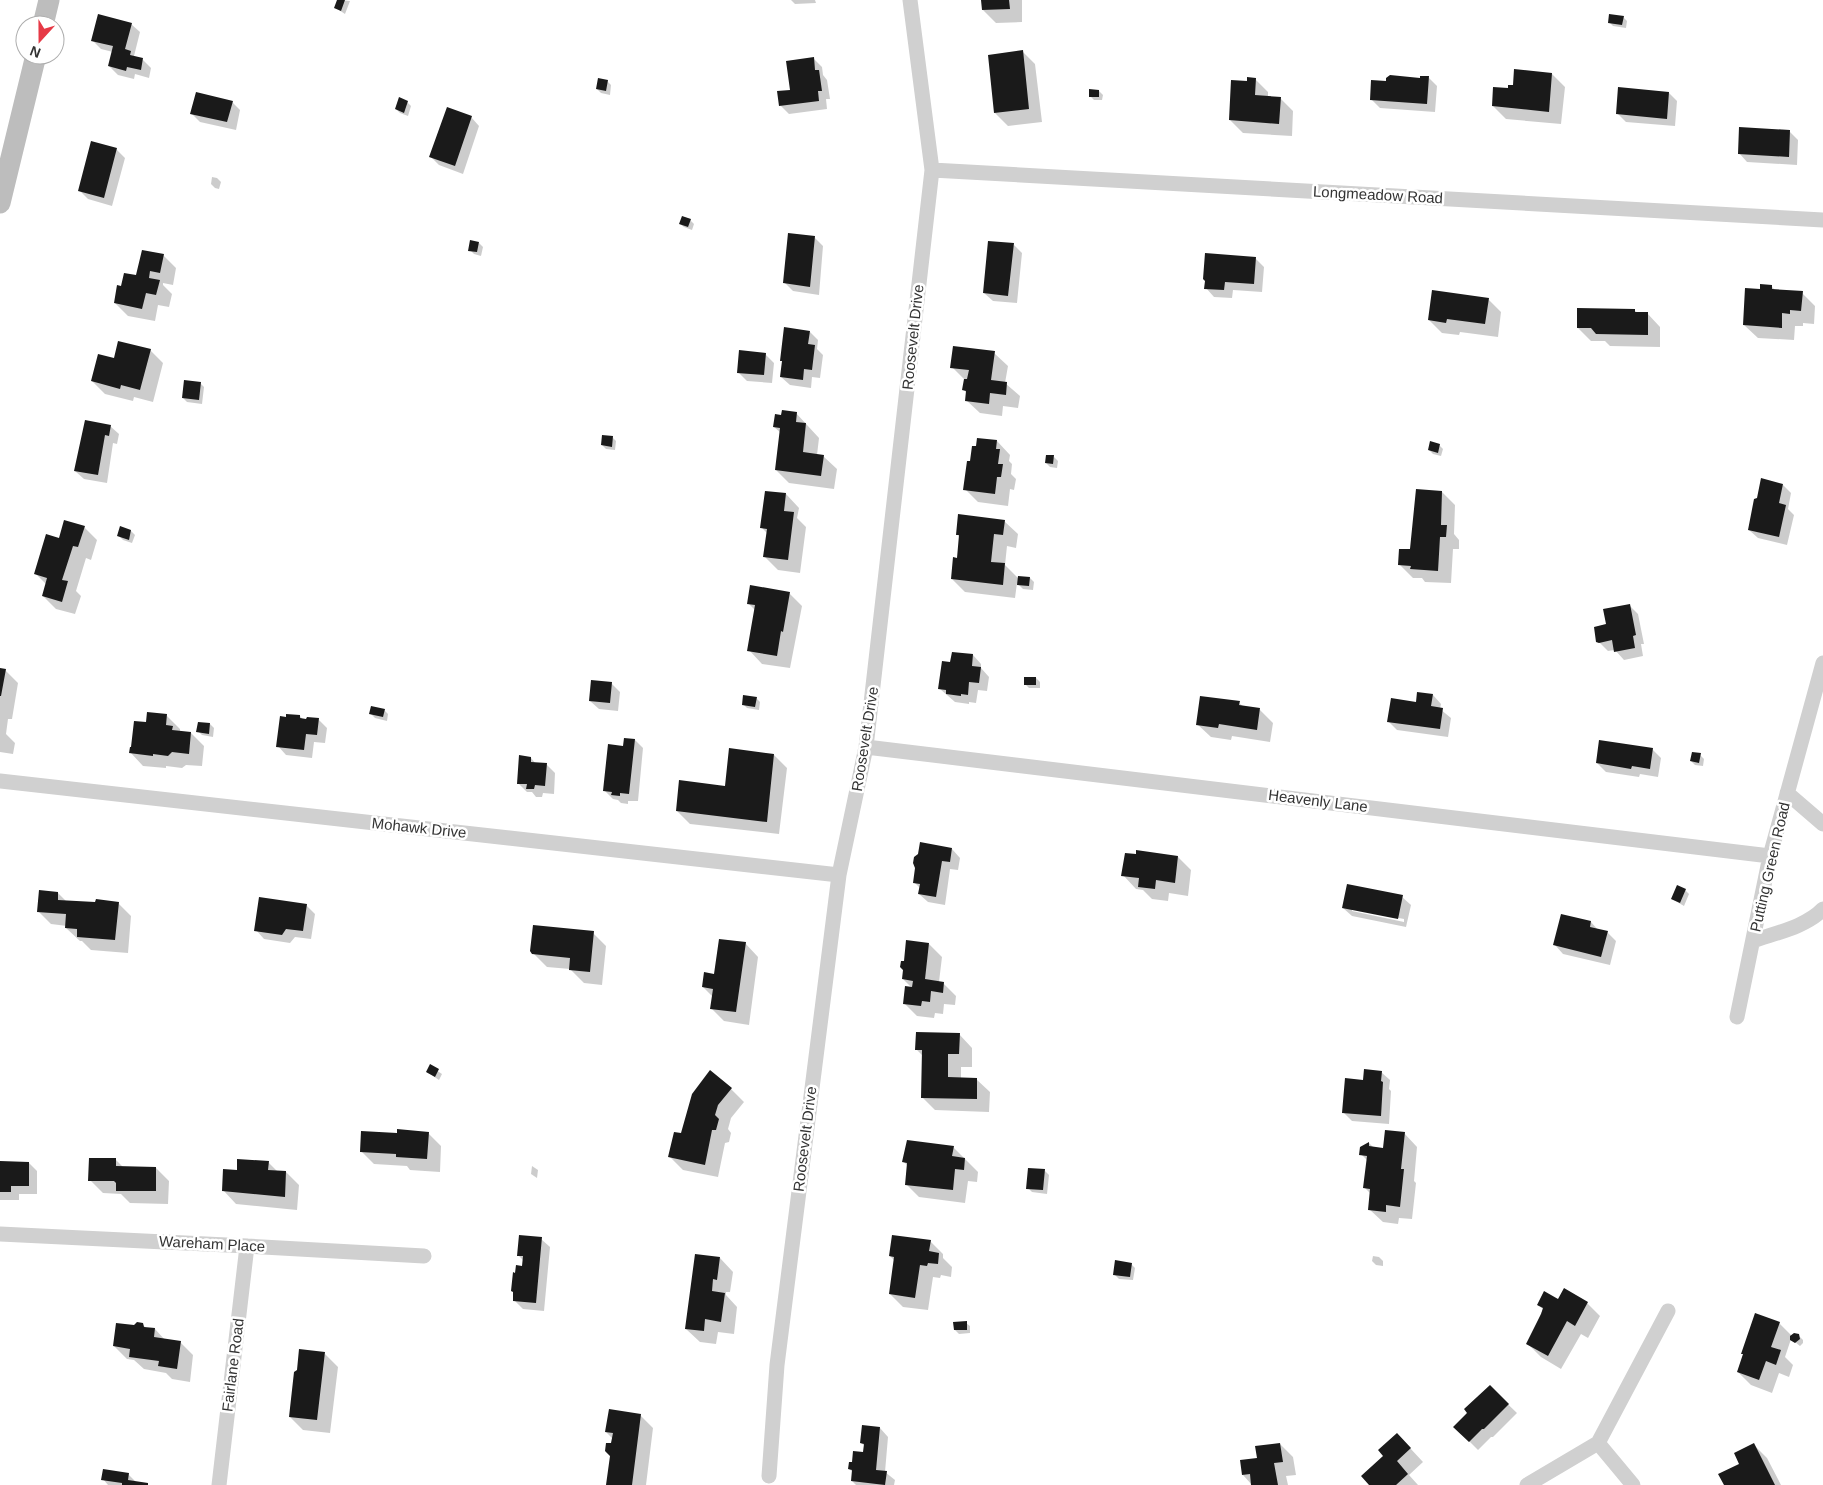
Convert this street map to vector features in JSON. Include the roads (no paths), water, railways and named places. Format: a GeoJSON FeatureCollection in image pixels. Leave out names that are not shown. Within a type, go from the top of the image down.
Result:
{"type":"FeatureCollection","features":[{"type":"Feature","properties":{"kind":"main road"},"geometry":{"type":"LineString","coordinates":[[45,15],[49,0]]}},
{"type":"Feature","properties":{"kind":"main road"},"geometry":{"type":"LineString","coordinates":[[0,203],[34,65]]}},
{"type":"Feature","properties":{"kind":"street","name":"Roosevelt Drive"},"geometry":{"type":"LineString","coordinates":[[769,1476],[777,1365],[839,875],[866,747],[932,170],[910,0]]}},
{"type":"Feature","properties":{"kind":"street","name":"Longmeadow Road"},"geometry":{"type":"LineString","coordinates":[[932,170],[1823,220]]}},
{"type":"Feature","properties":{"kind":"street","name":"Putting Green Road"},"geometry":{"type":"LineString","coordinates":[[1737,1017],[1770,856],[1823,663]]}},
{"type":"Feature","properties":{"kind":"street","name":"Heavenly Lane"},"geometry":{"type":"LineString","coordinates":[[866,747],[1770,856]]}},
{"type":"Feature","properties":{"kind":"street","name":"Mohawk Drive"},"geometry":{"type":"LineString","coordinates":[[0,781],[839,875]]}},
{"type":"Feature","properties":{"kind":"street","name":"Putting Green Road"},"geometry":{"type":"LineString","coordinates":[[1787,793],[1823,824]]}},
{"type":"Feature","properties":{"kind":"street","name":"Putting Green Road"},"geometry":{"type":"LineString","coordinates":[[1753,941],[1802,923],[1823,909]]}},
{"type":"Feature","properties":{"kind":"street","name":"Wareham Place"},"geometry":{"type":"LineString","coordinates":[[0,1234],[424,1256]]}},
{"type":"Feature","properties":{"kind":"street","name":"Fairlane Road"},"geometry":{"type":"LineString","coordinates":[[219,1485],[247,1246]]}},
{"type":"Feature","properties":{"kind":"street"},"geometry":{"type":"LineString","coordinates":[[1527,1485],[1598,1443],[1668,1311]]}},
{"type":"Feature","properties":{"kind":"street"},"geometry":{"type":"LineString","coordinates":[[1598,1443],[1633,1485]]}}]}
